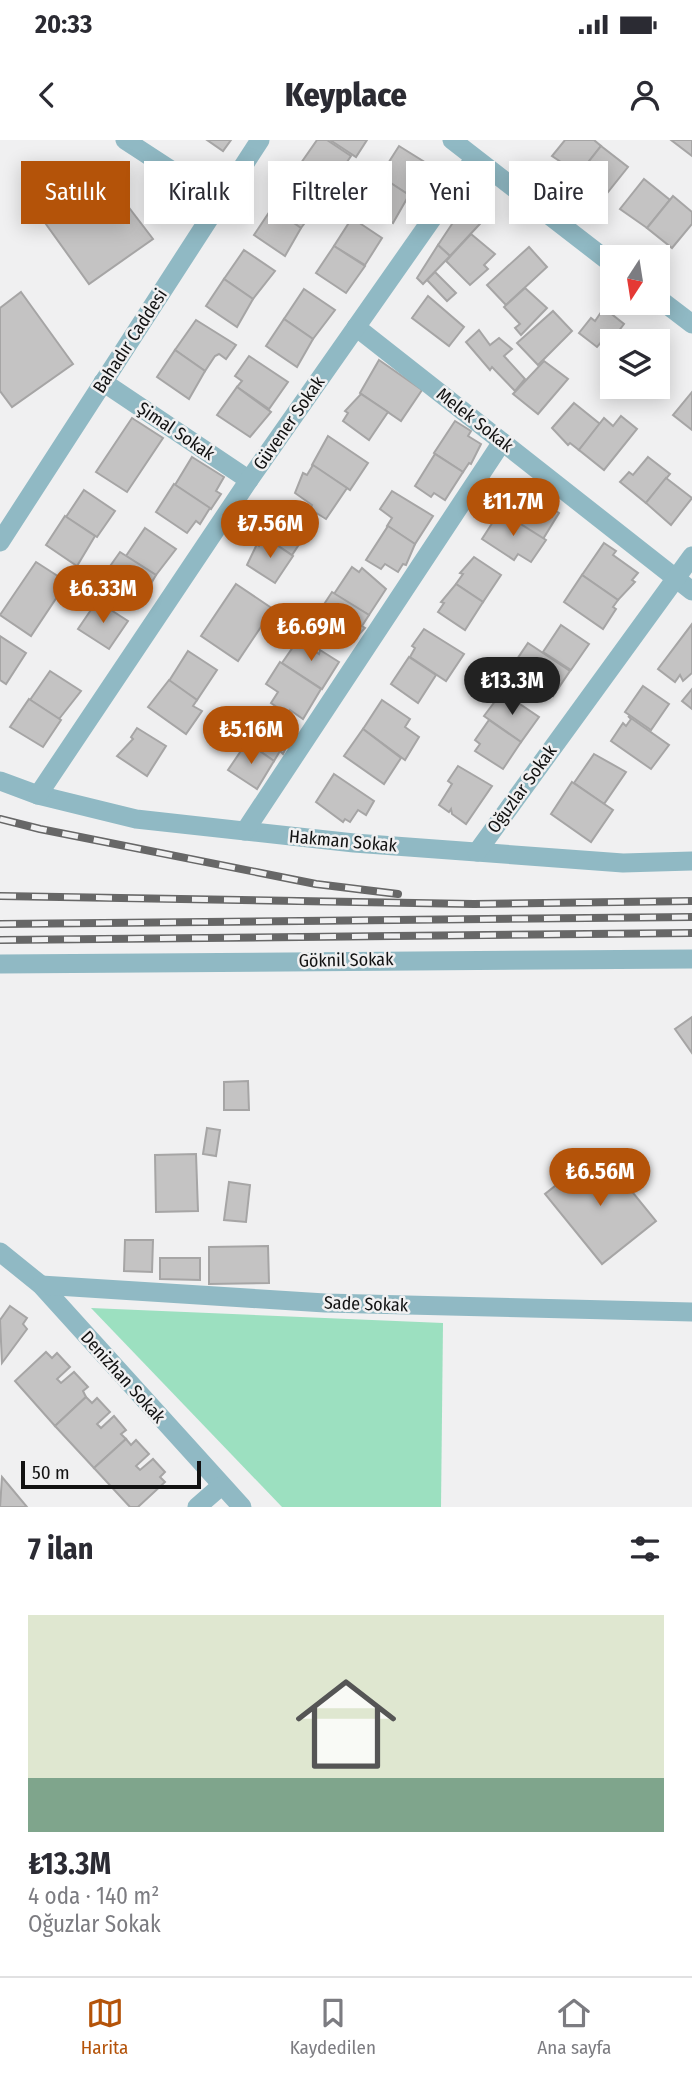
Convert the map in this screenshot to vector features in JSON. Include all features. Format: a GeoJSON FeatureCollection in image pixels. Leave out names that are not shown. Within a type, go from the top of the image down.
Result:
{"type":"FeatureCollection","features":[{"type":"Feature","properties":{"kind":"street"},"geometry":{"type":"LineString","coordinates":[[125,140],[157,161]]}},
{"type":"Feature","properties":{"kind":"street","name":"Bahadır Caddesi"},"geometry":{"type":"LineString","coordinates":[[246,161],[260,140]]}},
{"type":"Feature","properties":{"kind":"street"},"geometry":{"type":"LineString","coordinates":[[452,140],[600,255]]}},
{"type":"Feature","properties":{"kind":"street","name":"Güvener Sokak"},"geometry":{"type":"LineString","coordinates":[[38,795],[249,480],[474,159]]}},
{"type":"Feature","properties":{"kind":"street","name":"Bahadır Caddesi"},"geometry":{"type":"LineString","coordinates":[[0,542],[206,224]]}},
{"type":"Feature","properties":{"kind":"street"},"geometry":{"type":"LineString","coordinates":[[670,307],[692,324]]}},
{"type":"Feature","properties":{"kind":"street","name":"Melek Sokak"},"geometry":{"type":"LineString","coordinates":[[356,327],[692,592]]}},
{"type":"Feature","properties":{"kind":"street","name":"Şimal Sokak"},"geometry":{"type":"LineString","coordinates":[[103,382],[249,480]]}},
{"type":"Feature","properties":{"kind":"street"},"geometry":{"type":"LineString","coordinates":[[245,831],[502,442]]}},
{"type":"Feature","properties":{"kind":"street","name":"Oğuzlar Sokak"},"geometry":{"type":"LineString","coordinates":[[477,852],[692,556]]}},
{"type":"Feature","properties":{"kind":"street","name":"Hakman Sokak"},"geometry":{"type":"LineString","coordinates":[[0,781],[38,795],[136,819],[477,852],[623,863],[692,861]]}},
{"type":"Feature","properties":{"kind":"street","name":"Göknil Sokak"},"geometry":{"type":"LineString","coordinates":[[0,964],[692,959]]}},
{"type":"Feature","properties":{"kind":"street","name":"Denizhan Sokak"},"geometry":{"type":"LineString","coordinates":[[0,1252],[41,1285],[242,1507]]}},
{"type":"Feature","properties":{"kind":"street","name":"Sade Sokak"},"geometry":{"type":"LineString","coordinates":[[41,1285],[325,1303],[692,1312]]}},
{"type":"Feature","properties":{"kind":"street"},"geometry":{"type":"LineString","coordinates":[[197,1507],[221,1486]]}},
{"type":"Feature","properties":{"kind":"green space"},"geometry":{"type":"Polygon","coordinates":[[[91,1308],[443,1323],[441,1507],[282,1507],[91,1308]]]}},
{"type":"Feature","properties":{"kind":"building"},"geometry":{"type":"Polygon","coordinates":[[[207,140],[231,140],[223,151],[207,140]]]}},
{"type":"Feature","properties":{"kind":"building"},"geometry":{"type":"Polygon","coordinates":[[[317,140],[327,140],[351,156],[348,161],[302,161],[317,140]]]}},
{"type":"Feature","properties":{"kind":"building"},"geometry":{"type":"Polygon","coordinates":[[[330,140],[367,140],[356,157],[330,140]]]}},
{"type":"Feature","properties":{"kind":"building"},"geometry":{"type":"Polygon","coordinates":[[[565,140],[594,140],[601,146],[589,161],[560,161],[552,156],[565,140]]]}},
{"type":"Feature","properties":{"kind":"building"},"geometry":{"type":"Polygon","coordinates":[[[671,140],[692,140],[692,156],[671,140]]]}},
{"type":"Feature","properties":{"kind":"building"},"geometry":{"type":"Polygon","coordinates":[[[399,146],[423,161],[406,161],[406,193],[392,184],[392,161],[390,161],[399,146]]]}},
{"type":"Feature","properties":{"kind":"building"},"geometry":{"type":"Polygon","coordinates":[[[601,146],[628,167],[608,192],[608,161],[589,161],[601,146]]]}},
{"type":"Feature","properties":{"kind":"building"},"geometry":{"type":"Polygon","coordinates":[[[644,179],[670,200],[647,228],[620,209],[644,179]]]}},
{"type":"Feature","properties":{"kind":"building"},"geometry":{"type":"Polygon","coordinates":[[[392,184],[406,193],[406,200],[393,223],[392,184]]]}},
{"type":"Feature","properties":{"kind":"building"},"geometry":{"type":"Polygon","coordinates":[[[673,196],[692,212],[692,224],[672,248],[647,228],[673,196]]]}},
{"type":"Feature","properties":{"kind":"building"},"geometry":{"type":"Polygon","coordinates":[[[130,209],[153,239],[89,284],[46,224],[130,224],[130,209]]]}},
{"type":"Feature","properties":{"kind":"building"},"geometry":{"type":"Polygon","coordinates":[[[268,214],[268,224],[295,224],[301,228],[285,256],[254,235],[268,214]]]}},
{"type":"Feature","properties":{"kind":"building"},"geometry":{"type":"Polygon","coordinates":[[[348,224],[361,224],[382,238],[365,265],[334,246],[348,224]]]}},
{"type":"Feature","properties":{"kind":"building"},"geometry":{"type":"Polygon","coordinates":[[[452,224],[480,224],[450,256],[438,245],[452,224]]]}},
{"type":"Feature","properties":{"kind":"building"},"geometry":{"type":"Polygon","coordinates":[[[471,234],[495,254],[484,265],[488,269],[470,285],[446,261],[471,234]]]}},
{"type":"Feature","properties":{"kind":"building"},"geometry":{"type":"Polygon","coordinates":[[[438,245],[450,256],[423,284],[417,278],[438,245]]]}},
{"type":"Feature","properties":{"kind":"building"},"geometry":{"type":"Polygon","coordinates":[[[334,246],[365,266],[346,293],[316,273],[334,246]]]}},
{"type":"Feature","properties":{"kind":"building"},"geometry":{"type":"Polygon","coordinates":[[[529,247],[547,267],[506,305],[487,285],[529,247]]]}},
{"type":"Feature","properties":{"kind":"building"},"geometry":{"type":"Polygon","coordinates":[[[244,250],[275,271],[253,299],[224,279],[244,250]]]}},
{"type":"Feature","properties":{"kind":"building"},"geometry":{"type":"Polygon","coordinates":[[[435,272],[456,293],[447,301],[427,280],[435,272]]]}},
{"type":"Feature","properties":{"kind":"building"},"geometry":{"type":"Polygon","coordinates":[[[224,279],[253,299],[237,327],[206,306],[224,279]]]}},
{"type":"Feature","properties":{"kind":"building"},"geometry":{"type":"Polygon","coordinates":[[[525,288],[547,308],[521,335],[515,328],[520,324],[504,307],[525,288]]]}},
{"type":"Feature","properties":{"kind":"building"},"geometry":{"type":"Polygon","coordinates":[[[304,289],[335,310],[313,339],[284,319],[304,289]]]}},
{"type":"Feature","properties":{"kind":"building"},"geometry":{"type":"Polygon","coordinates":[[[21,292],[73,364],[12,407],[0,391],[0,308],[21,292]]]}},
{"type":"Feature","properties":{"kind":"building"},"geometry":{"type":"Polygon","coordinates":[[[428,296],[464,327],[449,346],[412,318],[428,296]]]}},
{"type":"Feature","properties":{"kind":"building"},"geometry":{"type":"Polygon","coordinates":[[[553,311],[572,331],[538,365],[517,343],[553,311]]]}},
{"type":"Feature","properties":{"kind":"building"},"geometry":{"type":"Polygon","coordinates":[[[600,314],[613,315],[624,324],[620,329],[600,329],[600,344],[597,347],[579,333],[591,318],[595,321],[600,314]]]}},
{"type":"Feature","properties":{"kind":"building"},"geometry":{"type":"Polygon","coordinates":[[[284,319],[313,339],[297,367],[266,346],[284,319]]]}},
{"type":"Feature","properties":{"kind":"building"},"geometry":{"type":"Polygon","coordinates":[[[196,320],[236,345],[226,359],[219,354],[215,356],[205,371],[175,350],[196,320]]]}},
{"type":"Feature","properties":{"kind":"building"},"geometry":{"type":"Polygon","coordinates":[[[479,330],[490,345],[499,338],[512,349],[504,356],[525,379],[515,391],[492,367],[490,370],[466,342],[479,330]]]}},
{"type":"Feature","properties":{"kind":"building"},"geometry":{"type":"Polygon","coordinates":[[[175,350],[205,371],[189,399],[157,377],[175,350]]]}},
{"type":"Feature","properties":{"kind":"building"},"geometry":{"type":"Polygon","coordinates":[[[249,356],[288,382],[269,409],[237,387],[242,381],[235,376],[249,356]]]}},
{"type":"Feature","properties":{"kind":"building"},"geometry":{"type":"Polygon","coordinates":[[[379,360],[422,390],[401,421],[360,393],[379,360]]]}},
{"type":"Feature","properties":{"kind":"building"},"geometry":{"type":"Polygon","coordinates":[[[544,361],[568,379],[538,414],[513,394],[544,361]]]}},
{"type":"Feature","properties":{"kind":"building"},"geometry":{"type":"Polygon","coordinates":[[[237,387],[271,412],[250,437],[217,415],[237,387]]]}},
{"type":"Feature","properties":{"kind":"building"},"geometry":{"type":"Polygon","coordinates":[[[692,392],[692,430],[673,415],[692,392]]]}},
{"type":"Feature","properties":{"kind":"building"},"geometry":{"type":"Polygon","coordinates":[[[361,394],[388,412],[369,440],[343,421],[348,413],[345,411],[361,394]]]}},
{"type":"Feature","properties":{"kind":"building"},"geometry":{"type":"Polygon","coordinates":[[[574,403],[600,424],[579,450],[570,443],[568,445],[552,428],[574,403]]]}},
{"type":"Feature","properties":{"kind":"building"},"geometry":{"type":"Polygon","coordinates":[[[621,416],[637,429],[604,470],[579,450],[604,418],[613,426],[621,416]]]}},
{"type":"Feature","properties":{"kind":"building"},"geometry":{"type":"Polygon","coordinates":[[[132,418],[163,438],[127,492],[96,472],[132,418]]]}},
{"type":"Feature","properties":{"kind":"building"},"geometry":{"type":"Polygon","coordinates":[[[455,421],[471,431],[468,436],[481,444],[471,464],[469,463],[463,472],[434,453],[455,421]]]}},
{"type":"Feature","properties":{"kind":"building"},"geometry":{"type":"Polygon","coordinates":[[[328,436],[368,463],[350,490],[312,465],[328,436]]]}},
{"type":"Feature","properties":{"kind":"building"},"geometry":{"type":"Polygon","coordinates":[[[435,454],[463,472],[445,500],[434,493],[431,497],[415,486],[435,454]]]}},
{"type":"Feature","properties":{"kind":"building"},"geometry":{"type":"Polygon","coordinates":[[[192,457],[224,477],[216,491],[221,494],[211,509],[175,485],[192,457]]]}},
{"type":"Feature","properties":{"kind":"building"},"geometry":{"type":"Polygon","coordinates":[[[648,457],[670,474],[646,503],[620,482],[629,472],[633,475],[648,457]]]}},
{"type":"Feature","properties":{"kind":"building"},"geometry":{"type":"Polygon","coordinates":[[[313,465],[347,488],[326,519],[310,509],[312,505],[295,493],[303,473],[307,475],[313,465]]]}},
{"type":"Feature","properties":{"kind":"building"},"geometry":{"type":"Polygon","coordinates":[[[666,478],[692,498],[671,525],[646,503],[666,478]]]}},
{"type":"Feature","properties":{"kind":"building"},"geometry":{"type":"Polygon","coordinates":[[[174,484],[210,508],[200,524],[196,521],[187,533],[156,512],[174,484]]]}},
{"type":"Feature","properties":{"kind":"building"},"geometry":{"type":"Polygon","coordinates":[[[521,484],[534,493],[539,485],[558,497],[551,508],[559,513],[543,539],[502,513],[512,491],[515,493],[521,484]]]}},
{"type":"Feature","properties":{"kind":"building"},"geometry":{"type":"Polygon","coordinates":[[[84,490],[115,511],[97,537],[66,517],[84,490]]]}},
{"type":"Feature","properties":{"kind":"building"},"geometry":{"type":"Polygon","coordinates":[[[392,491],[433,516],[415,544],[387,526],[392,518],[380,509],[392,491]]]}},
{"type":"Feature","properties":{"kind":"building"},"geometry":{"type":"Polygon","coordinates":[[[282,509],[310,528],[292,555],[263,536],[282,509]]]}},
{"type":"Feature","properties":{"kind":"building"},"geometry":{"type":"Polygon","coordinates":[[[500,511],[546,540],[531,562],[518,554],[514,560],[482,539],[500,511]]]}},
{"type":"Feature","properties":{"kind":"building"},"geometry":{"type":"Polygon","coordinates":[[[65,516],[95,536],[77,566],[46,545],[65,516]]]}},
{"type":"Feature","properties":{"kind":"building"},"geometry":{"type":"Polygon","coordinates":[[[388,526],[415,544],[406,565],[403,564],[398,572],[385,564],[381,569],[366,560],[388,526]]]}},
{"type":"Feature","properties":{"kind":"building"},"geometry":{"type":"Polygon","coordinates":[[[145,528],[176,549],[156,575],[126,556],[145,528]]]}},
{"type":"Feature","properties":{"kind":"building"},"geometry":{"type":"Polygon","coordinates":[[[265,537],[293,556],[275,583],[247,565],[257,544],[259,546],[265,537]]]}},
{"type":"Feature","properties":{"kind":"building"},"geometry":{"type":"Polygon","coordinates":[[[604,543],[616,551],[613,555],[638,573],[632,580],[635,582],[618,600],[582,575],[604,543]]]}},
{"type":"Feature","properties":{"kind":"building"},"geometry":{"type":"Polygon","coordinates":[[[120,552],[156,575],[139,604],[101,579],[120,552]]]}},
{"type":"Feature","properties":{"kind":"building"},"geometry":{"type":"Polygon","coordinates":[[[474,557],[501,575],[483,602],[456,584],[463,574],[460,573],[474,557]]]}},
{"type":"Feature","properties":{"kind":"building"},"geometry":{"type":"Polygon","coordinates":[[[36,562],[67,582],[31,636],[0,615],[36,562]]]}},
{"type":"Feature","properties":{"kind":"building"},"geometry":{"type":"Polygon","coordinates":[[[352,567],[359,572],[362,568],[386,589],[369,615],[334,594],[352,567]]]}},
{"type":"Feature","properties":{"kind":"building"},"geometry":{"type":"Polygon","coordinates":[[[582,575],[618,600],[613,607],[616,609],[603,629],[564,602],[582,575]]]}},
{"type":"Feature","properties":{"kind":"building"},"geometry":{"type":"Polygon","coordinates":[[[236,584],[273,609],[238,661],[201,636],[236,584]]]}},
{"type":"Feature","properties":{"kind":"building"},"geometry":{"type":"Polygon","coordinates":[[[456,584],[483,602],[465,630],[438,612],[444,603],[441,602],[456,584]]]}},
{"type":"Feature","properties":{"kind":"building"},"geometry":{"type":"Polygon","coordinates":[[[332,592],[369,615],[362,626],[365,628],[350,644],[320,629],[328,618],[319,612],[332,592]]]}},
{"type":"Feature","properties":{"kind":"building"},"geometry":{"type":"Polygon","coordinates":[[[97,601],[128,621],[109,649],[78,629],[97,601]]]}},
{"type":"Feature","properties":{"kind":"building"},"geometry":{"type":"Polygon","coordinates":[[[692,624],[692,673],[683,681],[680,675],[675,682],[658,669],[692,624]]]}},
{"type":"Feature","properties":{"kind":"building"},"geometry":{"type":"Polygon","coordinates":[[[561,625],[589,644],[571,670],[543,652],[561,625]]]}},
{"type":"Feature","properties":{"kind":"building"},"geometry":{"type":"Polygon","coordinates":[[[424,629],[464,654],[446,681],[410,657],[415,648],[412,646],[424,629]]]}},
{"type":"Feature","properties":{"kind":"building"},"geometry":{"type":"Polygon","coordinates":[[[0,636],[26,653],[6,684],[0,680],[0,636]]]}},
{"type":"Feature","properties":{"kind":"building"},"geometry":{"type":"Polygon","coordinates":[[[300,637],[319,654],[320,650],[339,662],[322,689],[282,663],[300,637]]]}},
{"type":"Feature","properties":{"kind":"building"},"geometry":{"type":"Polygon","coordinates":[[[528,643],[570,671],[553,696],[511,668],[528,643]]]}},
{"type":"Feature","properties":{"kind":"building"},"geometry":{"type":"Polygon","coordinates":[[[188,651],[217,670],[197,700],[169,681],[188,651]]]}},
{"type":"Feature","properties":{"kind":"building"},"geometry":{"type":"Polygon","coordinates":[[[409,657],[436,675],[418,703],[391,684],[409,657]]]}},
{"type":"Feature","properties":{"kind":"building"},"geometry":{"type":"Polygon","coordinates":[[[280,662],[321,689],[303,719],[290,710],[288,715],[271,703],[278,692],[266,684],[280,662]]]}},
{"type":"Feature","properties":{"kind":"building"},"geometry":{"type":"Polygon","coordinates":[[[50,671],[81,691],[59,719],[30,700],[50,671]]]}},
{"type":"Feature","properties":{"kind":"building"},"geometry":{"type":"Polygon","coordinates":[[[169,680],[197,700],[193,706],[202,711],[186,734],[148,707],[169,680]]]}},
{"type":"Feature","properties":{"kind":"building"},"geometry":{"type":"Polygon","coordinates":[[[643,686],[669,704],[651,730],[625,712],[643,686]]]}},
{"type":"Feature","properties":{"kind":"building"},"geometry":{"type":"Polygon","coordinates":[[[692,689],[692,709],[682,701],[692,689]]]}},
{"type":"Feature","properties":{"kind":"building"},"geometry":{"type":"Polygon","coordinates":[[[502,692],[539,717],[521,742],[484,716],[502,692]]]}},
{"type":"Feature","properties":{"kind":"building"},"geometry":{"type":"Polygon","coordinates":[[[29,699],[61,720],[43,747],[10,727],[29,699]]]}},
{"type":"Feature","properties":{"kind":"building"},"geometry":{"type":"Polygon","coordinates":[[[382,700],[410,719],[405,727],[419,737],[405,760],[363,729],[382,700]]]}},
{"type":"Feature","properties":{"kind":"building"},"geometry":{"type":"Polygon","coordinates":[[[267,711],[293,733],[283,754],[280,751],[274,761],[238,736],[250,719],[258,724],[267,711]]]}},
{"type":"Feature","properties":{"kind":"building"},"geometry":{"type":"Polygon","coordinates":[[[628,716],[669,745],[651,769],[611,741],[623,723],[626,726],[631,719],[628,716]]]}},
{"type":"Feature","properties":{"kind":"building"},"geometry":{"type":"Polygon","coordinates":[[[489,720],[521,742],[503,769],[475,751],[480,744],[475,740],[489,720]]]}},
{"type":"Feature","properties":{"kind":"building"},"geometry":{"type":"Polygon","coordinates":[[[137,728],[166,746],[147,776],[117,756],[133,739],[131,737],[137,728]]]}},
{"type":"Feature","properties":{"kind":"building"},"geometry":{"type":"Polygon","coordinates":[[[363,729],[401,758],[384,784],[344,756],[363,729]]]}},
{"type":"Feature","properties":{"kind":"building"},"geometry":{"type":"Polygon","coordinates":[[[247,742],[274,761],[257,789],[228,770],[247,742]]]}},
{"type":"Feature","properties":{"kind":"building"},"geometry":{"type":"Polygon","coordinates":[[[594,754],[626,772],[604,804],[574,783],[594,754]]]}},
{"type":"Feature","properties":{"kind":"building"},"geometry":{"type":"Polygon","coordinates":[[[458,766],[492,786],[466,824],[452,814],[451,809],[449,812],[439,805],[452,784],[448,781],[458,766]]]}},
{"type":"Feature","properties":{"kind":"building"},"geometry":{"type":"Polygon","coordinates":[[[334,774],[374,801],[366,815],[358,810],[350,822],[345,819],[343,822],[316,802],[334,774]]]}},
{"type":"Feature","properties":{"kind":"building"},"geometry":{"type":"Polygon","coordinates":[[[572,782],[613,810],[591,842],[551,814],[572,782]]]}},
{"type":"Feature","properties":{"kind":"building"},"geometry":{"type":"Polygon","coordinates":[[[692,1017],[692,1053],[675,1029],[692,1017]]]}},
{"type":"Feature","properties":{"kind":"building"},"geometry":{"type":"Polygon","coordinates":[[[248,1081],[249,1110],[224,1110],[224,1082],[248,1081]]]}},
{"type":"Feature","properties":{"kind":"building"},"geometry":{"type":"Polygon","coordinates":[[[207,1128],[220,1130],[216,1156],[203,1154],[207,1128]]]}},
{"type":"Feature","properties":{"kind":"building"},"geometry":{"type":"Polygon","coordinates":[[[599,1151],[656,1221],[602,1264],[545,1194],[599,1151]]]}},
{"type":"Feature","properties":{"kind":"building"},"geometry":{"type":"Polygon","coordinates":[[[196,1154],[198,1211],[156,1212],[155,1155],[196,1154]]]}},
{"type":"Feature","properties":{"kind":"building"},"geometry":{"type":"Polygon","coordinates":[[[229,1182],[250,1185],[246,1222],[224,1220],[229,1182]]]}},
{"type":"Feature","properties":{"kind":"building"},"geometry":{"type":"Polygon","coordinates":[[[125,1240],[153,1240],[152,1272],[124,1271],[125,1240]]]}},
{"type":"Feature","properties":{"kind":"building"},"geometry":{"type":"Polygon","coordinates":[[[268,1246],[269,1283],[209,1284],[209,1247],[268,1246]]]}},
{"type":"Feature","properties":{"kind":"building"},"geometry":{"type":"Polygon","coordinates":[[[160,1258],[200,1258],[200,1280],[160,1279],[160,1258]]]}},
{"type":"Feature","properties":{"kind":"building"},"geometry":{"type":"Polygon","coordinates":[[[10,1306],[27,1318],[23,1324],[27,1329],[2,1363],[0,1320],[10,1306]]]}},
{"type":"Feature","properties":{"kind":"building"},"geometry":{"type":"Polygon","coordinates":[[[46,1352],[52,1358],[57,1353],[70,1367],[57,1379],[61,1383],[74,1372],[88,1387],[83,1391],[86,1397],[55,1426],[15,1381],[46,1352]]]}},
{"type":"Feature","properties":{"kind":"building"},"geometry":{"type":"Polygon","coordinates":[[[86,1397],[92,1403],[97,1398],[110,1412],[97,1424],[101,1428],[114,1416],[126,1430],[121,1434],[126,1439],[94,1468],[55,1426],[86,1397]]]}},
{"type":"Feature","properties":{"kind":"building"},"geometry":{"type":"Polygon","coordinates":[[[126,1439],[131,1445],[136,1440],[149,1454],[136,1466],[140,1470],[153,1459],[165,1472],[160,1477],[165,1482],[138,1507],[130,1507],[94,1468],[126,1439]]]}},
{"type":"Feature","properties":{"kind":"building"},"geometry":{"type":"Polygon","coordinates":[[[2,1477],[27,1507],[0,1507],[2,1477]]]}},
{"type":"Feature","properties":{"kind":"railway"},"geometry":{"type":"LineString","coordinates":[[0,819],[316,884],[398,894]]}},
{"type":"Feature","properties":{"kind":"railway"},"geometry":{"type":"LineString","coordinates":[[0,896],[474,904],[692,901]]}},
{"type":"Feature","properties":{"kind":"railway"},"geometry":{"type":"LineString","coordinates":[[0,924],[692,917]]}},
{"type":"Feature","properties":{"kind":"railway"},"geometry":{"type":"LineString","coordinates":[[0,940],[692,933]]}}]}
